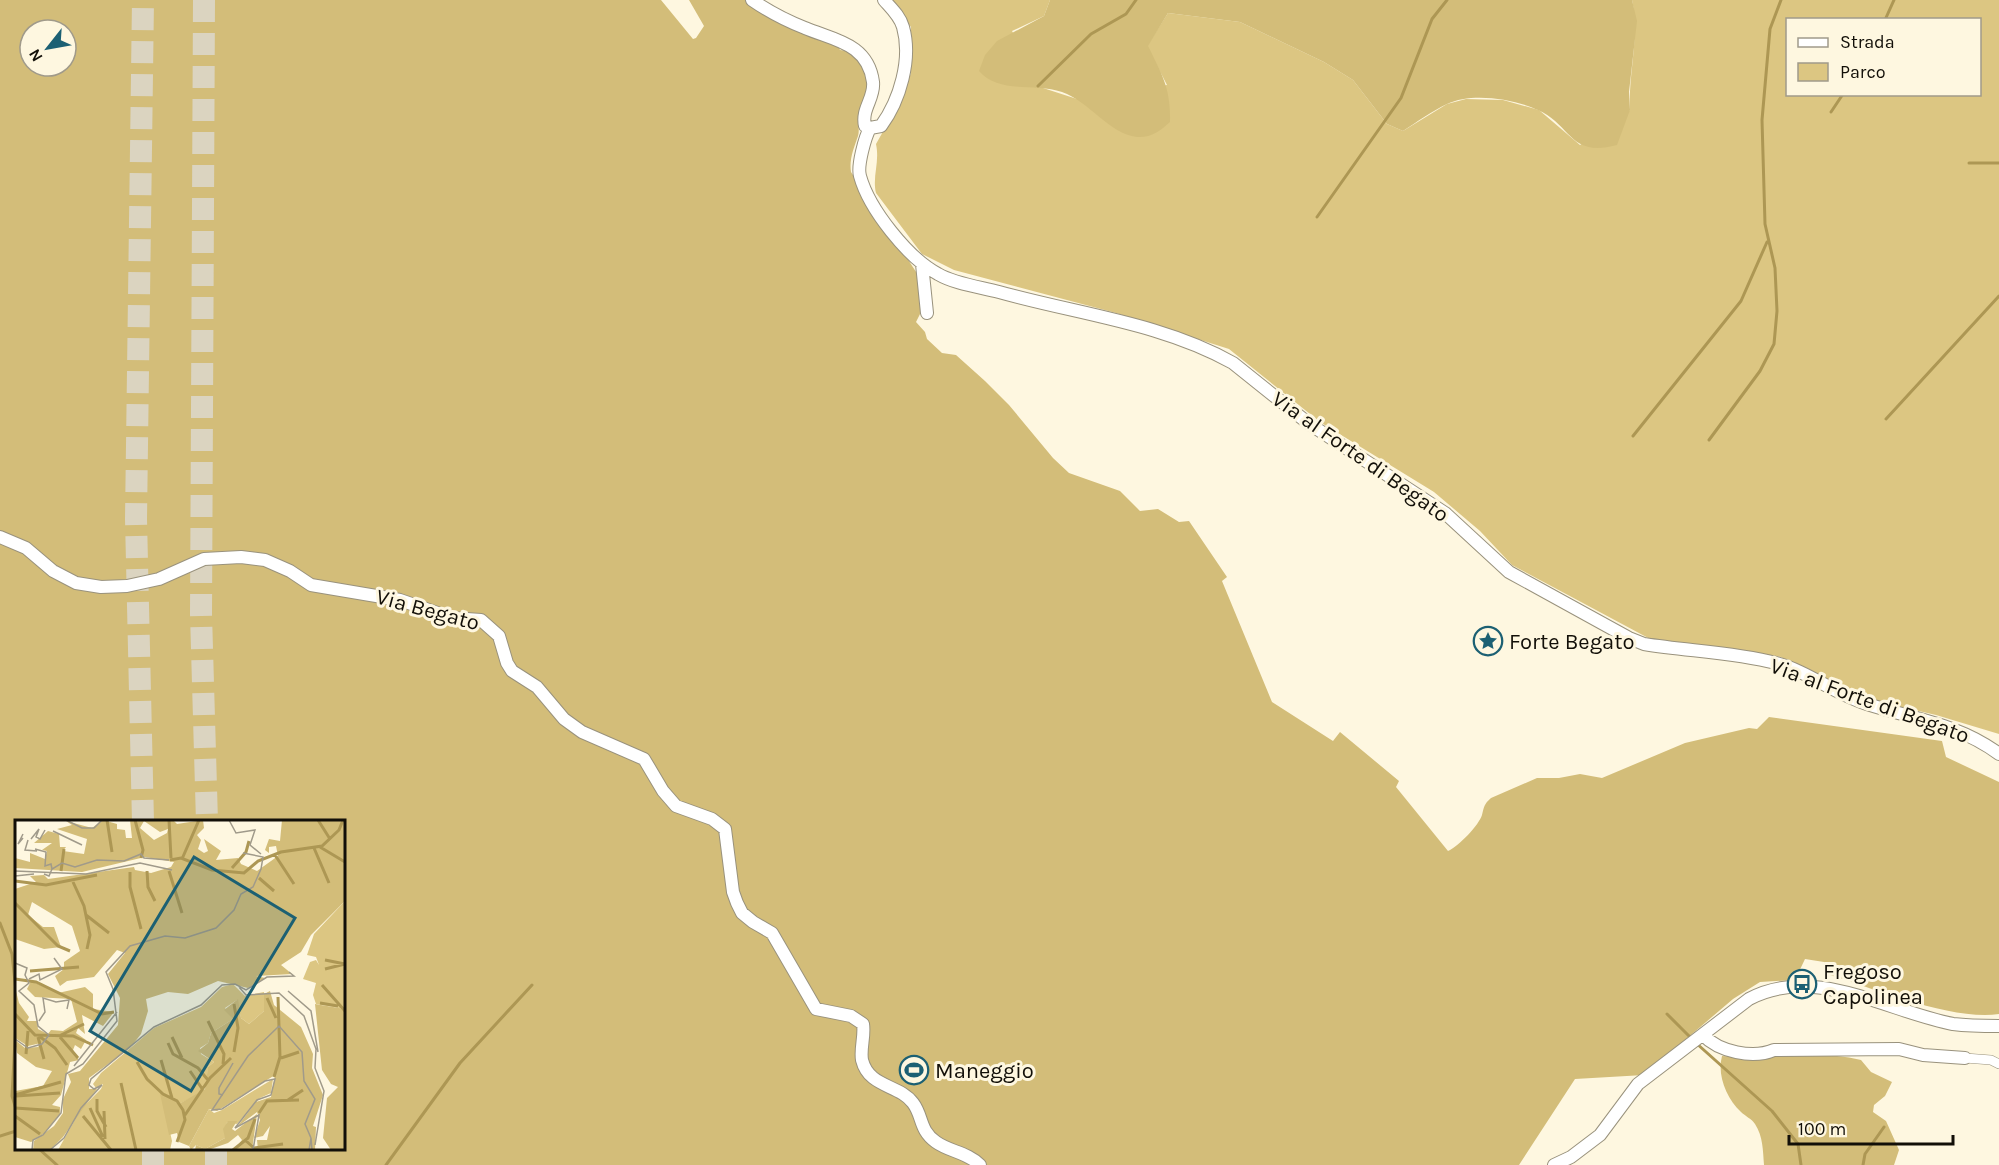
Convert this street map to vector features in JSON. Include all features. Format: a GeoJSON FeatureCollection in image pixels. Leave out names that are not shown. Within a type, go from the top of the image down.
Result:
{"type":"FeatureCollection","features":[{"type":"Feature","properties":{"kind":"street"},"geometry":{"type":"LineString","coordinates":[[752,0],[805,28],[844,41],[858,53],[873,81],[872,92],[863,117],[865,126],[870,128],[881,126],[893,110],[903,80],[905,42],[903,25],[884,0]]}},
{"type":"Feature","properties":{"kind":"street","name":"Via al Forte di Begato"},"geometry":{"type":"LineString","coordinates":[[870,128],[864,138],[859,174],[876,208],[902,245],[922,264],[939,275],[1150,330],[1217,354],[1233,363],[1336,442],[1427,500],[1509,572],[1629,638],[1644,644],[1775,663],[1868,704],[1953,728],[1974,737],[1999,754]]}},
{"type":"Feature","properties":{"kind":"street"},"geometry":{"type":"LineString","coordinates":[[922,264],[927,313]]}},
{"type":"Feature","properties":{"kind":"street","name":"Via Begato"},"geometry":{"type":"LineString","coordinates":[[0,537],[26,548],[53,571],[76,583],[101,587],[127,586],[159,579],[204,559],[241,557],[264,560],[290,571],[311,585],[400,600],[452,618],[482,620],[487,623],[499,636],[503,652],[512,671],[537,687],[564,719],[582,732],[644,759],[663,791],[676,806],[712,819],[725,829],[733,892],[742,913],[772,933],[816,1009],[850,1016],[863,1024],[861,1052],[863,1064],[873,1078],[912,1101],[921,1126],[933,1140],[947,1148],[967,1154],[980,1165]]}},
{"type":"Feature","properties":{"kind":"street"},"geometry":{"type":"LineString","coordinates":[[1554,1165],[1571,1157],[1600,1135],[1632,1089],[1749,999],[1763,991],[1785,988],[1846,992],[1951,1023],[1975,1027],[1999,1026]]}},
{"type":"Feature","properties":{"kind":"street"},"geometry":{"type":"LineString","coordinates":[[1704,1035],[1710,1042],[1741,1053],[1763,1055],[1774,1050],[1899,1049],[1923,1055],[1991,1060],[1999,1064]]}},
{"type":"Feature","properties":{"kind":"green space"},"geometry":{"type":"Polygon","coordinates":[[[890,0],[1050,0],[1044,16],[1012,31],[1043,88],[1077,99],[1167,85],[1147,46],[1168,13],[1240,22],[1324,62],[1353,80],[1387,124],[1403,131],[1447,104],[1466,99],[1503,100],[1539,110],[1580,145],[1630,110],[1635,28],[1632,0],[1999,0],[1999,734],[1936,715],[1872,700],[1824,681],[1781,657],[1652,640],[1512,565],[1480,531],[1434,492],[1320,422],[1229,349],[1116,313],[954,270],[922,254],[876,193],[875,187],[876,144],[902,98],[911,73],[911,27],[890,0]]]}},
{"type":"Feature","properties":{"kind":"shaded area"},"geometry":{"type":"Polygon","coordinates":[[[0,0],[661,0],[693,39],[704,26],[689,0],[747,0],[837,44],[840,50],[854,52],[860,63],[867,79],[867,90],[858,120],[859,133],[851,158],[851,172],[920,278],[921,312],[916,322],[925,332],[927,339],[942,353],[956,355],[985,381],[1069,473],[1120,491],[1140,511],[1158,509],[1179,522],[1189,521],[1227,577],[1222,581],[1272,702],[1333,741],[1340,732],[1399,781],[1396,787],[1448,851],[1458,845],[1473,829],[1491,798],[1537,778],[1559,778],[1580,774],[1602,778],[1685,743],[1749,728],[1757,729],[1769,717],[1942,741],[1946,757],[1999,782],[1999,1014],[1960,1013],[1914,1002],[1830,975],[1824,962],[1805,959],[1795,980],[1760,982],[1733,999],[1644,1075],[1575,1079],[1519,1165],[0,1165],[0,0]]]}},
{"type":"Feature","properties":{"kind":"shaded area"},"geometry":{"type":"Polygon","coordinates":[[[1050,0],[1632,0],[1637,21],[1629,92],[1630,110],[1617,145],[1601,148],[1580,144],[1549,116],[1538,110],[1493,98],[1457,100],[1430,113],[1403,131],[1387,124],[1353,80],[1324,62],[1240,22],[1168,13],[1148,46],[1167,91],[1170,122],[1155,133],[1137,137],[1117,130],[1072,96],[1052,89],[997,83],[979,71],[985,55],[997,41],[1044,16],[1050,0]]]}},
{"type":"Feature","properties":{"kind":"shaded area"},"geometry":{"type":"Polygon","coordinates":[[[1827,1055],[1861,1060],[1871,1072],[1892,1082],[1885,1096],[1874,1105],[1873,1112],[1886,1121],[1899,1150],[1894,1165],[1764,1165],[1758,1129],[1731,1100],[1724,1086],[1721,1071],[1722,1056],[1827,1055]]]}},
{"type":"Feature","properties":{"kind":"waterway"},"geometry":{"type":"LineString","coordinates":[[1038,86],[1091,34],[1126,14],[1136,0]]}},
{"type":"Feature","properties":{"kind":"waterway"},"geometry":{"type":"LineString","coordinates":[[1317,217],[1401,98],[1432,19],[1447,0]]}},
{"type":"Feature","properties":{"kind":"waterway"},"geometry":{"type":"LineString","coordinates":[[1709,440],[1760,371],[1774,344],[1777,311],[1775,268],[1765,224],[1762,120],[1770,29],[1781,0]]}},
{"type":"Feature","properties":{"kind":"waterway"},"geometry":{"type":"LineString","coordinates":[[1886,18],[1894,0]]}},
{"type":"Feature","properties":{"kind":"waterway"},"geometry":{"type":"LineString","coordinates":[[1831,112],[1842,96]]}},
{"type":"Feature","properties":{"kind":"waterway"},"geometry":{"type":"LineString","coordinates":[[1969,163],[1999,163]]}},
{"type":"Feature","properties":{"kind":"waterway"},"geometry":{"type":"LineString","coordinates":[[1633,436],[1741,301],[1767,242]]}},
{"type":"Feature","properties":{"kind":"waterway"},"geometry":{"type":"LineString","coordinates":[[1886,419],[1999,296]]}},
{"type":"Feature","properties":{"kind":"waterway"},"geometry":{"type":"LineString","coordinates":[[0,923],[12,954],[15,982]]}},
{"type":"Feature","properties":{"kind":"waterway"},"geometry":{"type":"LineString","coordinates":[[386,1165],[460,1063],[532,985]]}},
{"type":"Feature","properties":{"kind":"waterway"},"geometry":{"type":"LineString","coordinates":[[1667,1014],[1691,1038]]}},
{"type":"Feature","properties":{"kind":"waterway"},"geometry":{"type":"LineString","coordinates":[[15,1040],[12,1096],[15,1106]]}},
{"type":"Feature","properties":{"kind":"waterway"},"geometry":{"type":"LineString","coordinates":[[1696,1043],[1772,1111],[1798,1144],[1801,1165]]}},
{"type":"Feature","properties":{"kind":"waterway"},"geometry":{"type":"LineString","coordinates":[[1863,1165],[1865,1154],[1884,1127]]}},
{"type":"Feature","properties":{"kind":"waterway"},"geometry":{"type":"LineString","coordinates":[[0,1136],[15,1131]]}},
{"type":"Feature","properties":{"kind":"waterway"},"geometry":{"type":"LineString","coordinates":[[40,1150],[57,1165]]}},
{"type":"Feature","properties":{"kind":"tunnel"},"geometry":{"type":"LineString","coordinates":[[143,0],[136,519],[143,820]]}},
{"type":"Feature","properties":{"kind":"tunnel"},"geometry":{"type":"LineString","coordinates":[[204,0],[201,614],[207,820]]}},
{"type":"Feature","properties":{"kind":"tunnel"},"geometry":{"type":"LineString","coordinates":[[153,1150],[153,1165]]}},
{"type":"Feature","properties":{"kind":"tunnel"},"geometry":{"type":"LineString","coordinates":[[216,1150],[216,1165]]}},
{"type":"Feature","properties":{"kind":"place","name":"Forte Begato"},"geometry":{"type":"Point","coordinates":[1488,641]}},
{"type":"Feature","properties":{"kind":"place","name":"Fregoso Capolinea"},"geometry":{"type":"Point","coordinates":[1802,984]}},
{"type":"Feature","properties":{"kind":"place","name":"Maneggio"},"geometry":{"type":"Point","coordinates":[914,1070]}}]}
